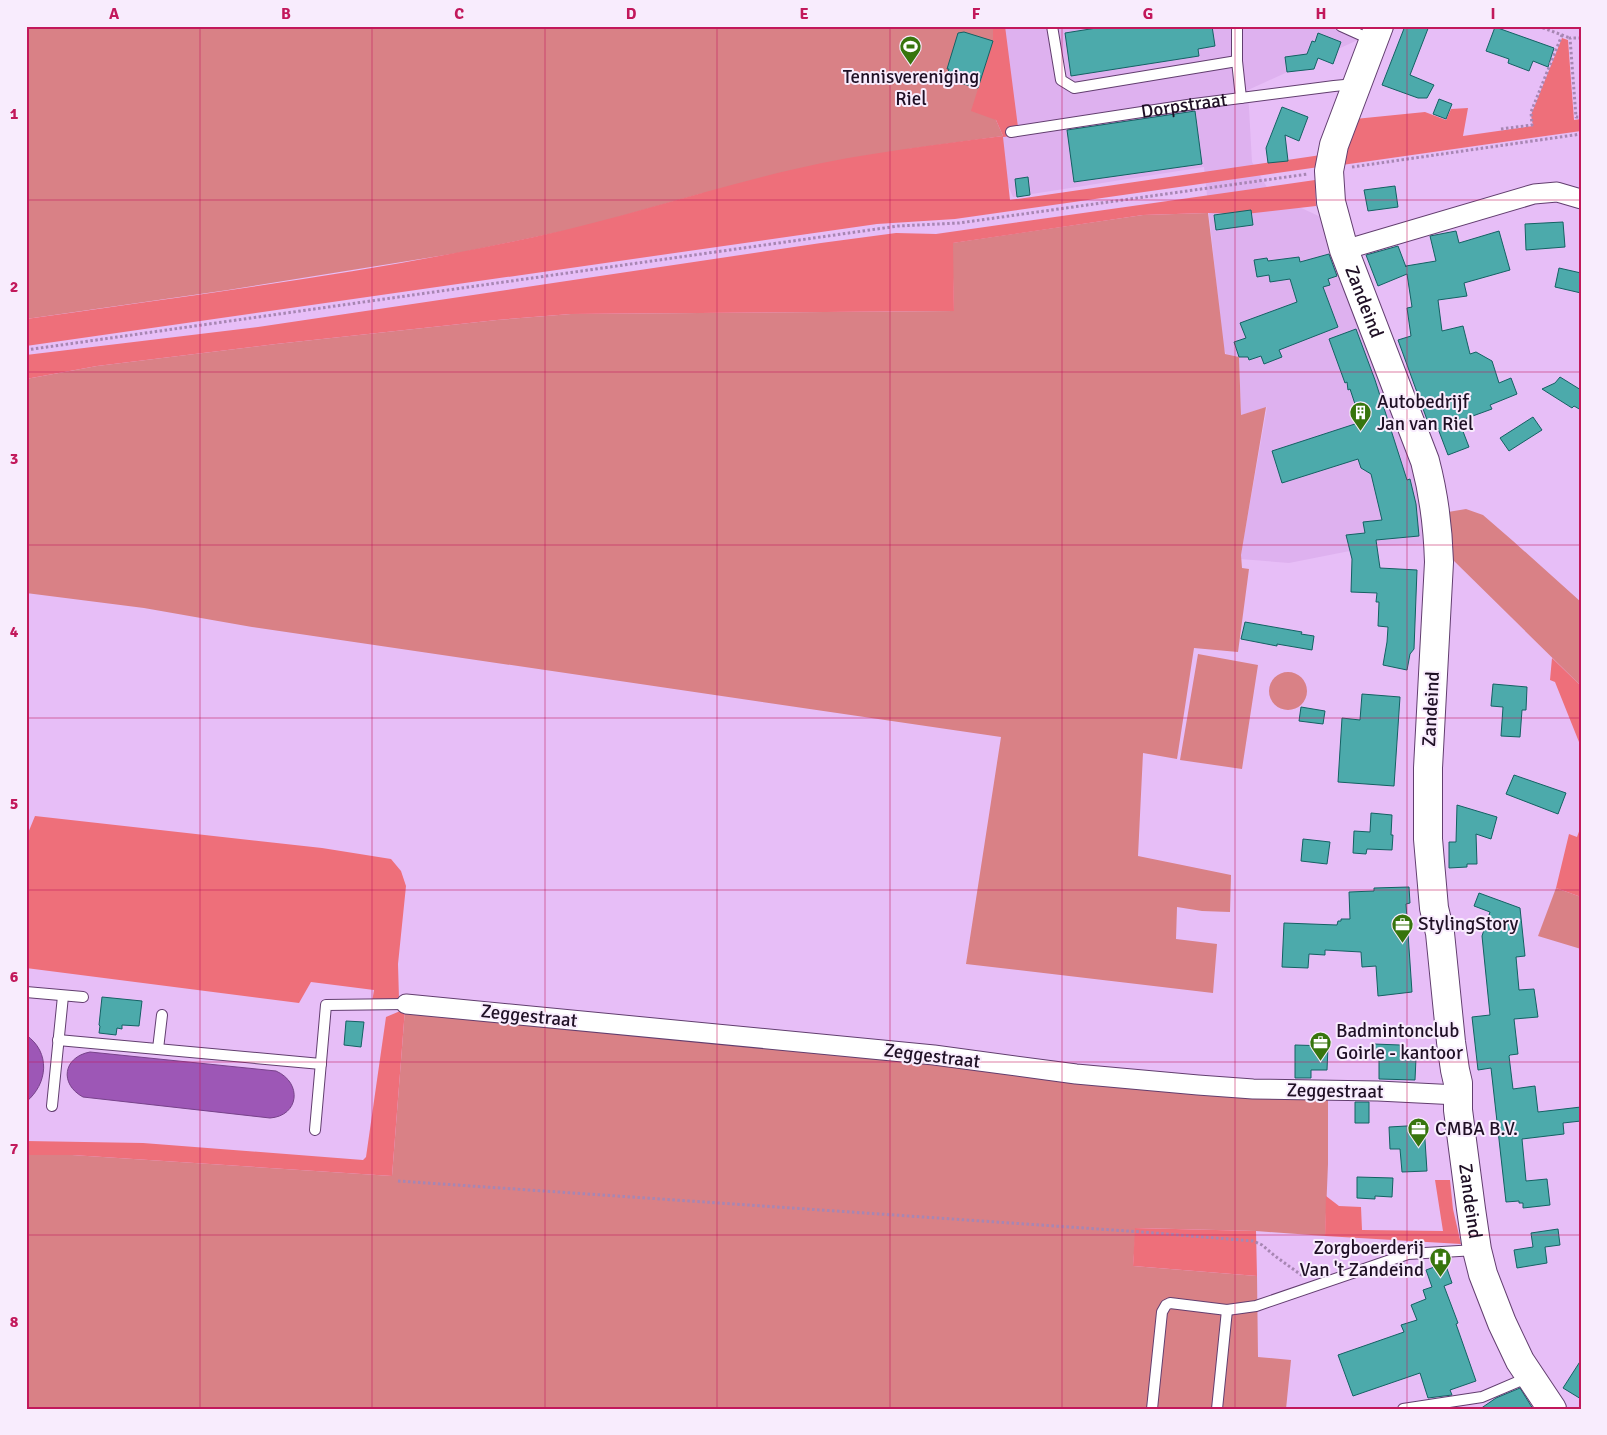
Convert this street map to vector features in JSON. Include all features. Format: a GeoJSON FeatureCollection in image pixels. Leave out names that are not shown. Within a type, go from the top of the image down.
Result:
{"type":"FeatureCollection","features":[{"type":"Feature","properties":{"kind":"street"},"geometry":{"type":"LineString","coordinates":[[1344,250],[1331,202],[1329,171],[1335,142],[1376,33]]}},
{"type":"Feature","properties":{"kind":"street","name":"Zandeind"},"geometry":{"type":"LineString","coordinates":[[1552,1409],[1512,1346],[1486,1280],[1477,1250],[1458,1110],[1458,1083],[1451,1042],[1440,933],[1434,908],[1428,839],[1428,768],[1439,562],[1434,495],[1425,461],[1344,250],[1534,194],[1557,192],[1581,199]]}},
{"type":"Feature","properties":{"kind":"street","name":"Zeggestraat"},"geometry":{"type":"LineString","coordinates":[[406,1004],[934,1056],[1076,1074],[1198,1085],[1253,1089],[1378,1091],[1458,1095]]}},
{"type":"Feature","properties":{"kind":"lane"},"geometry":{"type":"LineString","coordinates":[[1052,26],[1061,80],[1074,88],[1237,61]]}},
{"type":"Feature","properties":{"kind":"lane"},"geometry":{"type":"LineString","coordinates":[[1237,26],[1237,61],[1242,98]]}},
{"type":"Feature","properties":{"kind":"lane"},"geometry":{"type":"LineString","coordinates":[[1341,26],[1376,33]]}},
{"type":"Feature","properties":{"kind":"lane","name":"Dorpstraat"},"geometry":{"type":"LineString","coordinates":[[1011,132],[1242,98],[1356,84]]}},
{"type":"Feature","properties":{"kind":"lane"},"geometry":{"type":"LineString","coordinates":[[26,992],[83,997]]}},
{"type":"Feature","properties":{"kind":"lane"},"geometry":{"type":"LineString","coordinates":[[52,1106],[63,996]]}},
{"type":"Feature","properties":{"kind":"lane"},"geometry":{"type":"LineString","coordinates":[[315,1130],[326,1005],[406,1004]]}},
{"type":"Feature","properties":{"kind":"lane"},"geometry":{"type":"LineString","coordinates":[[158,1049],[162,1015]]}},
{"type":"Feature","properties":{"kind":"lane"},"geometry":{"type":"LineString","coordinates":[[58,1040],[321,1064]]}},
{"type":"Feature","properties":{"kind":"lane"},"geometry":{"type":"LineString","coordinates":[[1152,1409],[1163,1307],[1170,1303],[1227,1310],[1259,1305],[1408,1254],[1477,1250]]}},
{"type":"Feature","properties":{"kind":"lane"},"geometry":{"type":"LineString","coordinates":[[1217,1409],[1227,1310]]}},
{"type":"Feature","properties":{"kind":"lane"},"geometry":{"type":"LineString","coordinates":[[1403,1409],[1482,1397],[1530,1377]]}},
{"type":"Feature","properties":{"kind":"path"},"geometry":{"type":"LineString","coordinates":[[1538,26],[1570,38],[1581,38]]}},
{"type":"Feature","properties":{"kind":"path"},"geometry":{"type":"LineString","coordinates":[[1501,129],[1532,125],[1531,112],[1562,35]]}},
{"type":"Feature","properties":{"kind":"path"},"geometry":{"type":"LineString","coordinates":[[1570,38],[1576,117],[1581,116]]}},
{"type":"Feature","properties":{"kind":"path"},"geometry":{"type":"LineString","coordinates":[[26,350],[898,226],[959,222],[1581,134]]}},
{"type":"Feature","properties":{"kind":"path"},"geometry":{"type":"LineString","coordinates":[[398,1181],[1253,1241],[1262,1245],[1305,1277],[1311,1287]]}},
{"type":"Feature","properties":{"kind":"shaded area"},"geometry":{"type":"Polygon","coordinates":[[[26,26],[993,26],[993,41],[978,88],[1003,136],[909,149],[700,194],[583,227],[464,252],[228,290],[26,319],[26,26]]]}},
{"type":"Feature","properties":{"kind":"shaded area"},"geometry":{"type":"Polygon","coordinates":[[[993,26],[1005,26],[1019,135],[1003,137],[1010,200],[1321,155],[1319,167],[955,219],[877,224],[26,346],[26,319],[408,262],[534,237],[600,221],[729,185],[821,163],[1003,136],[996,120],[971,111],[993,41],[993,26]]]}},
{"type":"Feature","properties":{"kind":"shaded area"},"geometry":{"type":"Polygon","coordinates":[[[1002,26],[1366,26],[1360,39],[1248,90],[1252,162],[1271,194],[1323,218],[1395,416],[1422,501],[1425,544],[1375,546],[1289,563],[1240,559],[1267,407],[1241,415],[1239,357],[1226,354],[1223,346],[1204,167],[1013,197],[995,154],[1002,26]]]}},
{"type":"Feature","properties":{"kind":"shaded area"},"geometry":{"type":"Polygon","coordinates":[[[1562,38],[1568,40],[1574,120],[1581,119],[1581,131],[1342,165],[1355,119],[1425,112],[1446,120],[1451,109],[1468,108],[1463,136],[1533,126],[1531,115],[1562,38]]]}},
{"type":"Feature","properties":{"kind":"shaded area"},"geometry":{"type":"Polygon","coordinates":[[[1315,180],[1316,206],[1246,214],[1143,215],[953,243],[954,311],[571,314],[497,320],[276,344],[97,366],[26,379],[26,355],[258,327],[821,243],[896,233],[936,234],[1315,180]]]}},
{"type":"Feature","properties":{"kind":"shaded area"},"geometry":{"type":"Polygon","coordinates":[[[1208,213],[1225,354],[1239,357],[1241,415],[1266,407],[1241,555],[1242,568],[1249,569],[1238,652],[1194,648],[1177,759],[1143,753],[1138,856],[1231,875],[1230,912],[1202,911],[1177,907],[1176,939],[1217,944],[1213,993],[966,964],[1001,737],[252,627],[144,608],[26,593],[26,379],[97,366],[276,344],[497,320],[571,314],[954,311],[952,243],[1143,215],[1208,213]]]}},
{"type":"Feature","properties":{"kind":"shaded area"},"geometry":{"type":"Polygon","coordinates":[[[1466,509],[1483,515],[1581,602],[1581,686],[1452,559],[1448,512],[1466,509]]]}},
{"type":"Feature","properties":{"kind":"shaded area"},"geometry":{"type":"Polygon","coordinates":[[[1198,654],[1258,665],[1242,769],[1180,760],[1198,654]]]}},
{"type":"Feature","properties":{"kind":"shaded area"},"geometry":{"type":"Polygon","coordinates":[[[1552,658],[1581,686],[1581,747],[1555,682],[1550,680],[1552,658]]]}},
{"type":"Feature","properties":{"kind":"shaded area"},"geometry":{"type":"Polygon","coordinates":[[[1288,672],[1301,678],[1307,691],[1301,704],[1288,710],[1275,704],[1269,691],[1275,678],[1288,672]]]}},
{"type":"Feature","properties":{"kind":"shaded area"},"geometry":{"type":"Polygon","coordinates":[[[35,816],[322,848],[391,859],[401,871],[406,886],[398,964],[399,999],[372,1002],[374,990],[311,982],[299,1003],[26,968],[26,838],[35,816]]]}},
{"type":"Feature","properties":{"kind":"shaded area"},"geometry":{"type":"Polygon","coordinates":[[[1581,826],[1581,897],[1556,888],[1569,834],[1577,837],[1581,826]]]}},
{"type":"Feature","properties":{"kind":"shaded area"},"geometry":{"type":"Polygon","coordinates":[[[1556,888],[1581,897],[1581,949],[1538,936],[1556,888]]]}},
{"type":"Feature","properties":{"kind":"shaded area"},"geometry":{"type":"Polygon","coordinates":[[[405,1009],[1328,1099],[1325,1236],[1256,1231],[1136,1228],[1133,1266],[1257,1276],[1258,1357],[1291,1360],[1286,1409],[26,1409],[26,1155],[72,1155],[392,1176],[405,1009]]]}},
{"type":"Feature","properties":{"kind":"shaded area"},"geometry":{"type":"Polygon","coordinates":[[[405,1009],[392,1176],[72,1155],[26,1155],[26,1141],[143,1143],[363,1160],[366,1157],[386,1017],[405,1009]]]}},
{"type":"Feature","properties":{"kind":"shaded area"},"geometry":{"type":"Polygon","coordinates":[[[26,1035],[40,1050],[44,1068],[39,1086],[26,1102],[26,1035]]]}},
{"type":"Feature","properties":{"kind":"shaded area"},"geometry":{"type":"Polygon","coordinates":[[[90,1052],[276,1071],[285,1076],[291,1083],[294,1098],[287,1112],[270,1118],[83,1097],[75,1092],[70,1085],[67,1072],[74,1059],[90,1052]]]}},
{"type":"Feature","properties":{"kind":"shaded area"},"geometry":{"type":"Polygon","coordinates":[[[1435,1180],[1450,1180],[1453,1209],[1461,1244],[1325,1236],[1326,1196],[1339,1206],[1361,1207],[1362,1230],[1443,1231],[1435,1180]]]}},
{"type":"Feature","properties":{"kind":"shaded area"},"geometry":{"type":"Polygon","coordinates":[[[1135,1228],[1256,1231],[1257,1276],[1133,1266],[1135,1228]]]}},
{"type":"Feature","properties":{"kind":"building"},"geometry":{"type":"Polygon","coordinates":[[[1109,26],[1212,26],[1215,46],[1198,49],[1199,56],[1071,76],[1065,33],[1109,26]]]}},
{"type":"Feature","properties":{"kind":"building"},"geometry":{"type":"Polygon","coordinates":[[[1405,26],[1429,26],[1410,75],[1434,85],[1427,98],[1418,98],[1382,85],[1405,26]]]}},
{"type":"Feature","properties":{"kind":"building"},"geometry":{"type":"Polygon","coordinates":[[[1495,27],[1554,48],[1548,67],[1533,61],[1529,71],[1508,63],[1509,59],[1486,51],[1495,27]]]}},
{"type":"Feature","properties":{"kind":"building"},"geometry":{"type":"Polygon","coordinates":[[[964,32],[993,41],[978,88],[946,79],[949,69],[947,69],[958,33],[964,32]]]}},
{"type":"Feature","properties":{"kind":"building"},"geometry":{"type":"Polygon","coordinates":[[[1318,33],[1341,42],[1333,64],[1318,58],[1314,69],[1287,72],[1285,57],[1307,54],[1312,41],[1315,42],[1318,33]]]}},
{"type":"Feature","properties":{"kind":"building"},"geometry":{"type":"Polygon","coordinates":[[[1439,99],[1452,104],[1446,119],[1433,114],[1439,99]]]}},
{"type":"Feature","properties":{"kind":"building"},"geometry":{"type":"Polygon","coordinates":[[[1282,107],[1308,117],[1299,141],[1285,135],[1288,161],[1268,163],[1266,148],[1282,107]]]}},
{"type":"Feature","properties":{"kind":"building"},"geometry":{"type":"Polygon","coordinates":[[[1195,111],[1202,164],[1074,182],[1067,130],[1195,111]]]}},
{"type":"Feature","properties":{"kind":"building"},"geometry":{"type":"Polygon","coordinates":[[[1028,177],[1030,195],[1017,197],[1015,179],[1028,177]]]}},
{"type":"Feature","properties":{"kind":"building"},"geometry":{"type":"Polygon","coordinates":[[[1395,186],[1398,207],[1368,211],[1364,190],[1395,186]]]}},
{"type":"Feature","properties":{"kind":"building"},"geometry":{"type":"Polygon","coordinates":[[[1251,210],[1253,225],[1216,230],[1214,215],[1251,210]]]}},
{"type":"Feature","properties":{"kind":"building"},"geometry":{"type":"Polygon","coordinates":[[[1563,222],[1565,247],[1526,250],[1525,224],[1563,222]]]}},
{"type":"Feature","properties":{"kind":"building"},"geometry":{"type":"Polygon","coordinates":[[[1456,231],[1459,243],[1499,231],[1510,270],[1464,283],[1467,296],[1438,300],[1442,331],[1463,326],[1470,354],[1476,352],[1492,361],[1499,383],[1511,378],[1517,394],[1490,405],[1492,409],[1459,421],[1469,447],[1448,455],[1437,426],[1430,428],[1398,340],[1411,336],[1407,308],[1412,307],[1407,274],[1378,286],[1366,255],[1398,246],[1406,267],[1436,261],[1430,236],[1456,231]]]}},
{"type":"Feature","properties":{"kind":"building"},"geometry":{"type":"Polygon","coordinates":[[[1329,254],[1337,276],[1328,279],[1330,285],[1323,287],[1338,327],[1279,350],[1282,357],[1264,364],[1261,356],[1249,360],[1248,357],[1239,357],[1234,342],[1246,338],[1240,323],[1297,302],[1290,279],[1270,282],[1269,275],[1257,277],[1254,260],[1267,258],[1268,261],[1299,257],[1300,262],[1329,254]]]}},
{"type":"Feature","properties":{"kind":"building"},"geometry":{"type":"Polygon","coordinates":[[[1559,268],[1581,273],[1581,293],[1555,287],[1559,268]]]}},
{"type":"Feature","properties":{"kind":"building"},"geometry":{"type":"Polygon","coordinates":[[[1356,329],[1375,380],[1407,480],[1410,479],[1416,504],[1419,536],[1376,540],[1380,568],[1417,570],[1414,649],[1410,654],[1407,670],[1383,665],[1388,627],[1378,626],[1379,602],[1376,602],[1377,593],[1351,592],[1352,559],[1346,535],[1365,533],[1363,522],[1382,520],[1371,474],[1361,468],[1358,459],[1282,483],[1272,451],[1361,422],[1350,389],[1348,390],[1347,382],[1345,383],[1329,339],[1356,329]]]}},
{"type":"Feature","properties":{"kind":"building"},"geometry":{"type":"Polygon","coordinates":[[[1560,377],[1581,390],[1581,410],[1574,406],[1572,408],[1542,389],[1555,383],[1560,377]]]}},
{"type":"Feature","properties":{"kind":"building"},"geometry":{"type":"Polygon","coordinates":[[[1533,417],[1542,430],[1509,451],[1500,438],[1533,417]]]}},
{"type":"Feature","properties":{"kind":"building"},"geometry":{"type":"Polygon","coordinates":[[[1245,622],[1302,632],[1301,634],[1314,636],[1312,650],[1241,639],[1245,622]]]}},
{"type":"Feature","properties":{"kind":"building"},"geometry":{"type":"Polygon","coordinates":[[[1493,684],[1527,687],[1526,710],[1522,710],[1520,737],[1501,736],[1503,707],[1491,706],[1493,684]]]}},
{"type":"Feature","properties":{"kind":"building"},"geometry":{"type":"Polygon","coordinates":[[[1362,694],[1400,697],[1394,786],[1338,782],[1342,718],[1360,720],[1362,694]]]}},
{"type":"Feature","properties":{"kind":"building"},"geometry":{"type":"Polygon","coordinates":[[[1301,707],[1325,711],[1323,724],[1299,721],[1301,707]]]}},
{"type":"Feature","properties":{"kind":"building"},"geometry":{"type":"Polygon","coordinates":[[[1514,775],[1566,793],[1558,814],[1506,794],[1514,775]]]}},
{"type":"Feature","properties":{"kind":"building"},"geometry":{"type":"Polygon","coordinates":[[[1457,805],[1497,817],[1491,839],[1476,834],[1477,864],[1467,864],[1467,867],[1449,868],[1449,842],[1456,842],[1457,805]]]}},
{"type":"Feature","properties":{"kind":"building"},"geometry":{"type":"Polygon","coordinates":[[[1371,813],[1392,815],[1392,850],[1367,849],[1366,854],[1353,853],[1354,831],[1370,832],[1371,813]]]}},
{"type":"Feature","properties":{"kind":"building"},"geometry":{"type":"Polygon","coordinates":[[[1303,839],[1330,842],[1327,864],[1301,861],[1303,839]]]}},
{"type":"Feature","properties":{"kind":"building"},"geometry":{"type":"Polygon","coordinates":[[[1409,887],[1410,903],[1406,904],[1412,992],[1378,996],[1376,966],[1362,967],[1361,952],[1325,950],[1325,955],[1309,954],[1308,968],[1282,967],[1284,923],[1337,925],[1341,919],[1350,919],[1349,892],[1374,891],[1374,888],[1409,887]]]}},
{"type":"Feature","properties":{"kind":"building"},"geometry":{"type":"Polygon","coordinates":[[[1479,893],[1520,908],[1525,956],[1516,957],[1519,990],[1534,989],[1538,1017],[1514,1019],[1518,1054],[1509,1056],[1513,1089],[1535,1086],[1538,1112],[1581,1107],[1581,1121],[1563,1123],[1564,1134],[1522,1139],[1526,1181],[1547,1179],[1550,1205],[1523,1208],[1523,1203],[1519,1203],[1519,1201],[1506,1202],[1491,1068],[1478,1070],[1472,1017],[1490,1015],[1482,936],[1490,912],[1474,906],[1479,893]]]}},
{"type":"Feature","properties":{"kind":"building"},"geometry":{"type":"Polygon","coordinates":[[[102,997],[142,1001],[139,1026],[122,1025],[122,1029],[117,1028],[116,1035],[99,1033],[102,997]]]}},
{"type":"Feature","properties":{"kind":"building"},"geometry":{"type":"Polygon","coordinates":[[[346,1021],[364,1022],[361,1047],[344,1045],[346,1021]]]}},
{"type":"Feature","properties":{"kind":"building"},"geometry":{"type":"Polygon","coordinates":[[[1374,1044],[1400,1045],[1400,1057],[1416,1058],[1415,1080],[1379,1079],[1379,1058],[1374,1057],[1374,1044]]]}},
{"type":"Feature","properties":{"kind":"building"},"geometry":{"type":"Polygon","coordinates":[[[1295,1045],[1328,1046],[1327,1070],[1311,1070],[1311,1078],[1295,1078],[1295,1045]]]}},
{"type":"Feature","properties":{"kind":"building"},"geometry":{"type":"Polygon","coordinates":[[[1355,1102],[1369,1102],[1369,1123],[1355,1123],[1355,1102]]]}},
{"type":"Feature","properties":{"kind":"building"},"geometry":{"type":"Polygon","coordinates":[[[1424,1125],[1427,1171],[1402,1172],[1400,1149],[1390,1149],[1389,1127],[1424,1125]]]}},
{"type":"Feature","properties":{"kind":"building"},"geometry":{"type":"Polygon","coordinates":[[[1357,1177],[1393,1178],[1392,1197],[1375,1196],[1375,1199],[1357,1198],[1357,1177]]]}},
{"type":"Feature","properties":{"kind":"building"},"geometry":{"type":"Polygon","coordinates":[[[1558,1229],[1560,1245],[1545,1247],[1547,1263],[1517,1268],[1514,1250],[1533,1247],[1531,1233],[1558,1229]]]}},
{"type":"Feature","properties":{"kind":"building"},"geometry":{"type":"Polygon","coordinates":[[[1445,1263],[1452,1283],[1444,1286],[1476,1381],[1450,1390],[1452,1395],[1428,1398],[1420,1373],[1353,1396],[1338,1355],[1404,1332],[1401,1325],[1417,1320],[1411,1305],[1426,1299],[1423,1290],[1432,1287],[1426,1270],[1445,1263]]]}},
{"type":"Feature","properties":{"kind":"building"},"geometry":{"type":"Polygon","coordinates":[[[1581,1360],[1581,1399],[1563,1388],[1581,1360]]]}},
{"type":"Feature","properties":{"kind":"building"},"geometry":{"type":"Polygon","coordinates":[[[1520,1388],[1533,1409],[1480,1409],[1496,1398],[1520,1388]]]}},
{"type":"Feature","properties":{"kind":"place","name":"Tennisvereniging Riel"},"geometry":{"type":"Point","coordinates":[911,65]}},
{"type":"Feature","properties":{"kind":"place","name":"Autobedrijf Jan van Riel"},"geometry":{"type":"Point","coordinates":[1361,432]}},
{"type":"Feature","properties":{"kind":"place","name":"StylingStory"},"geometry":{"type":"Point","coordinates":[1402,943]}},
{"type":"Feature","properties":{"kind":"place","name":"Badmintonclub Goirle - kantoor"},"geometry":{"type":"Point","coordinates":[1320,1061]}},
{"type":"Feature","properties":{"kind":"place","name":"CMBA B.V."},"geometry":{"type":"Point","coordinates":[1419,1148]}},
{"type":"Feature","properties":{"kind":"place","name":"Zorgboerderij Van 't Zandeind"},"geometry":{"type":"Point","coordinates":[1440,1278]}}]}
